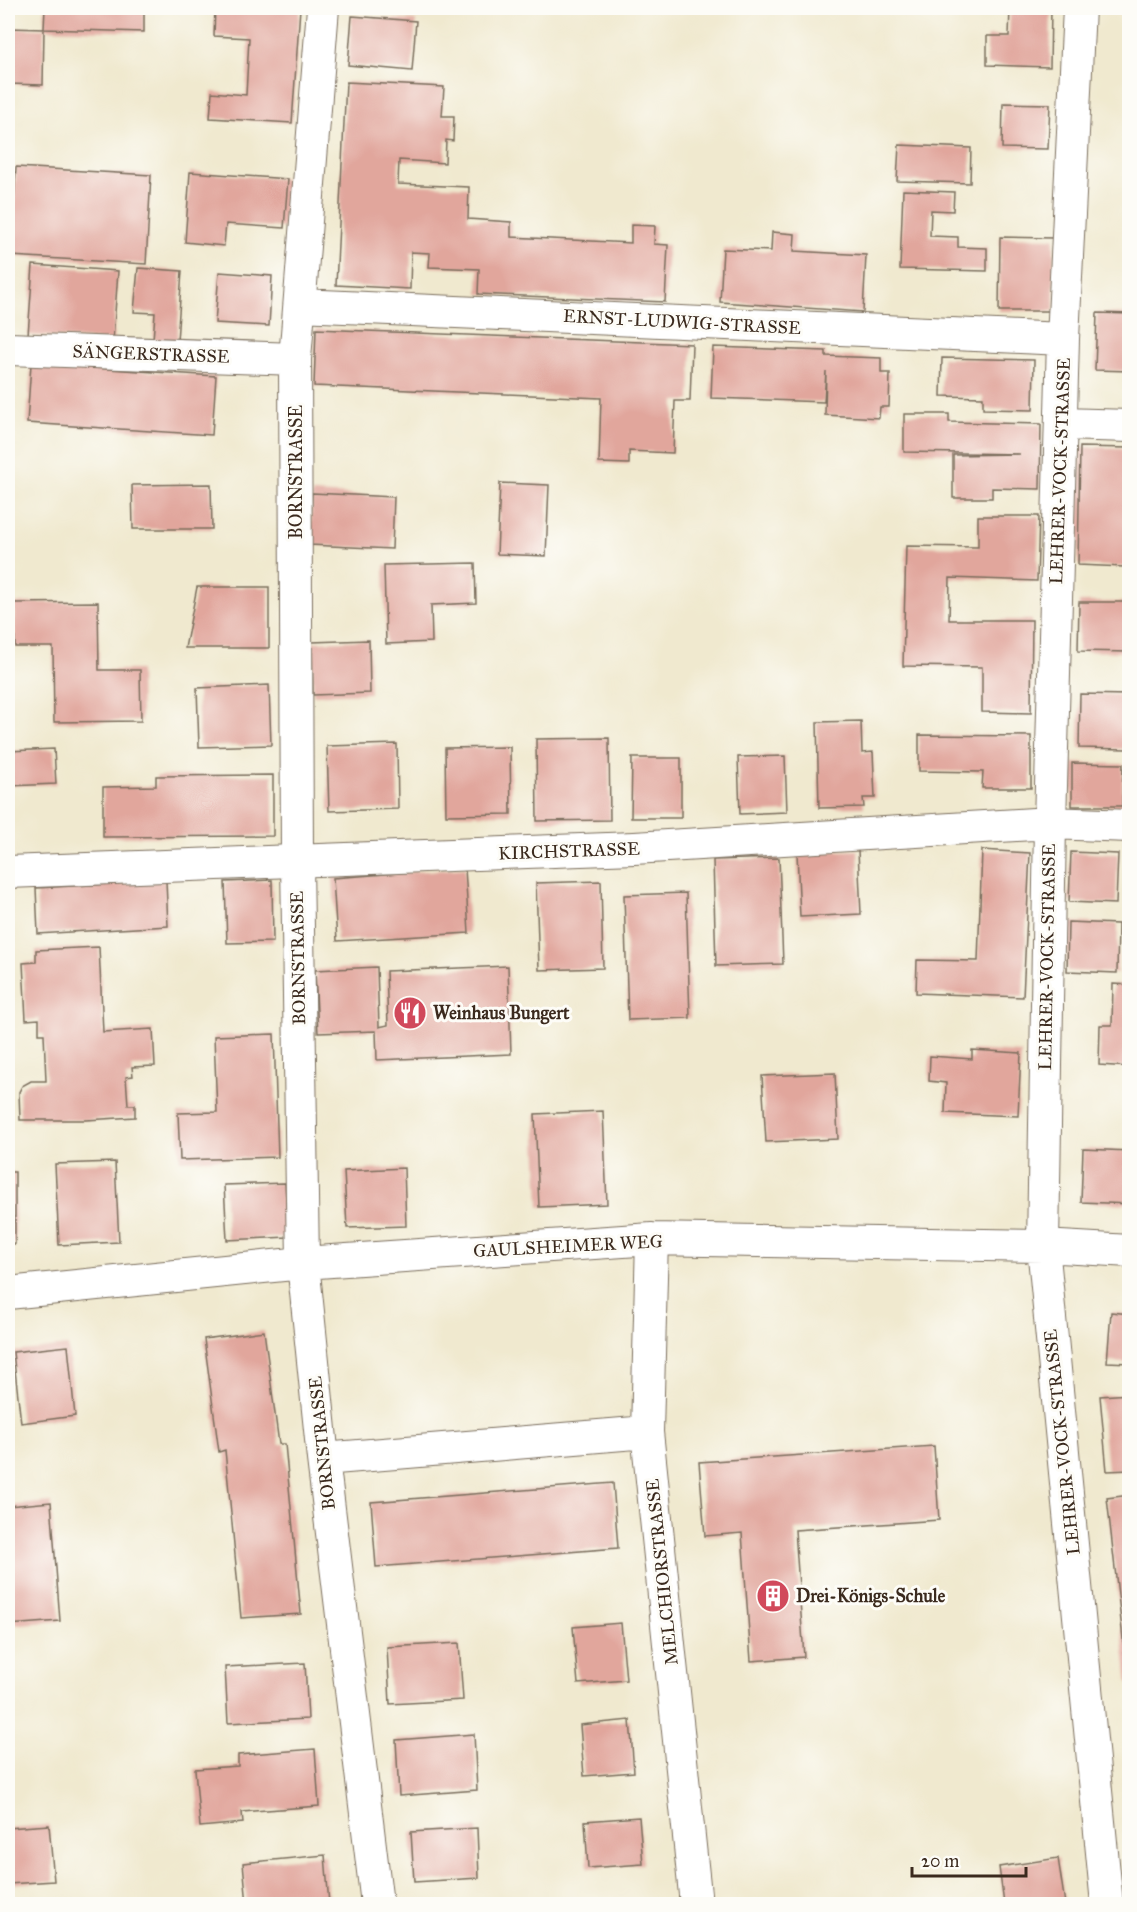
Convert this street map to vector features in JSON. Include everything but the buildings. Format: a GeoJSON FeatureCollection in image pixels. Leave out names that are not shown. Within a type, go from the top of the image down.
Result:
{"type":"FeatureCollection","features":[{"type":"Feature","properties":{"kind":"street","name":"BORNSTRASSE"},"geometry":{"type":"LineString","coordinates":[[323,8],[295,359],[297,861],[303,1263],[323,1459],[377,1905]]}},
{"type":"Feature","properties":{"kind":"street","name":"LEHRER-VOCK-STRASSE"},"geometry":{"type":"LineString","coordinates":[[1078,8],[1064,339],[1050,823],[1043,1246],[1107,1905]]}},
{"type":"Feature","properties":{"kind":"street","name":"ERNST-LUDWIG-STRASSE"},"geometry":{"type":"LineString","coordinates":[[300,305],[1064,339]]}},
{"type":"Feature","properties":{"kind":"street","name":"SÄNGERSTRASSE"},"geometry":{"type":"LineString","coordinates":[[8,349],[295,359]]}},
{"type":"Feature","properties":{"kind":"street"},"geometry":{"type":"LineString","coordinates":[[1062,424],[1130,426]]}},
{"type":"Feature","properties":{"kind":"street","name":"KIRCHSTRASSE"},"geometry":{"type":"LineString","coordinates":[[8,872],[634,848],[1050,823],[1130,826]]}},
{"type":"Feature","properties":{"kind":"street","name":"GAULSHEIMER WEG"},"geometry":{"type":"LineString","coordinates":[[8,1293],[303,1263],[652,1239],[1043,1246],[1130,1251]]}},
{"type":"Feature","properties":{"kind":"street","name":"MELCHIORSTRASSE"},"geometry":{"type":"LineString","coordinates":[[652,1239],[647,1432],[696,1905]]}},
{"type":"Feature","properties":{"kind":"street"},"geometry":{"type":"LineString","coordinates":[[323,1459],[647,1432]]}},
{"type":"Feature","properties":{"kind":"place","name":"Weinhaus Bungert"},"geometry":{"type":"Point","coordinates":[410,1013]}},
{"type":"Feature","properties":{"kind":"place","name":"Drei-Königs-Schule"},"geometry":{"type":"Point","coordinates":[773,1596]}}]}
